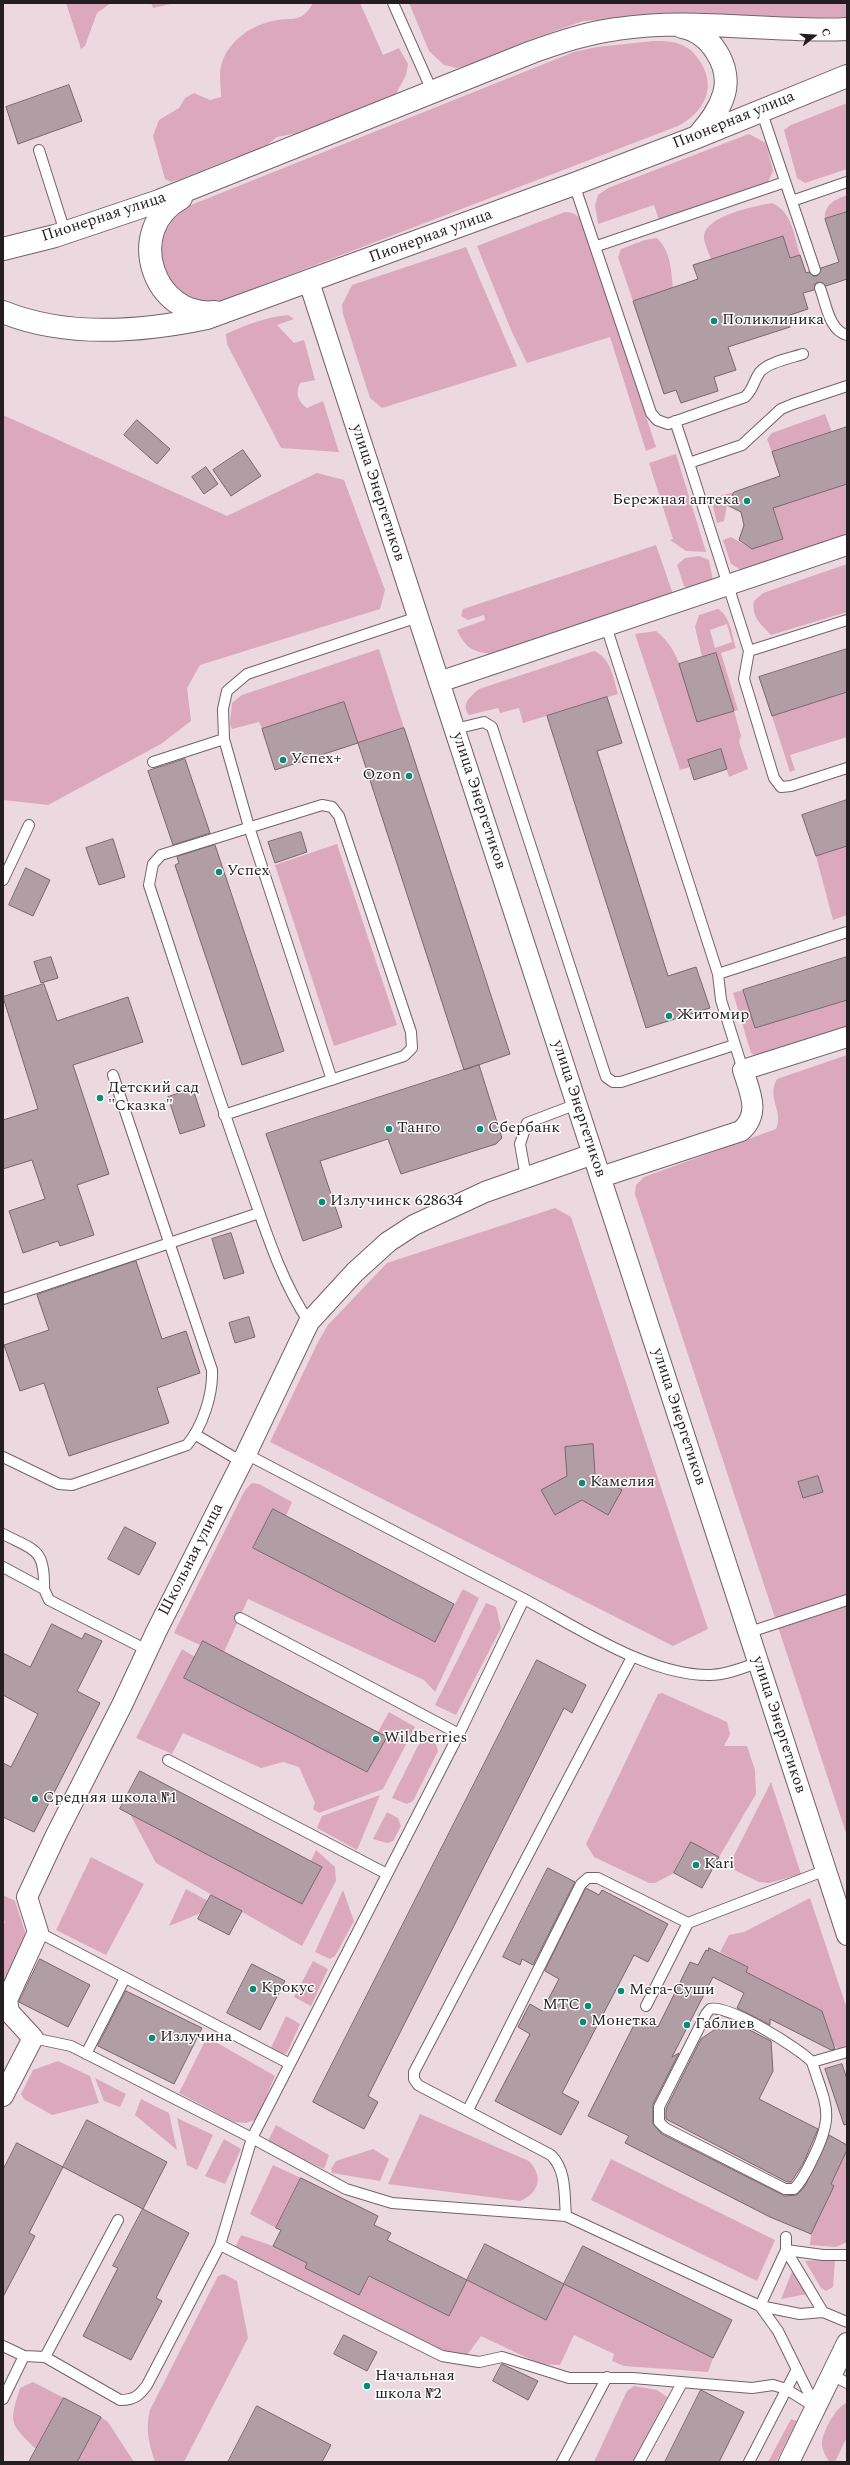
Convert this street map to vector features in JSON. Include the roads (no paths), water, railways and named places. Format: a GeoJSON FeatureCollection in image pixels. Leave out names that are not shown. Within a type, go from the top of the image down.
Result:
{"type":"FeatureCollection","features":[{"type":"Feature","properties":{"kind":"street","name":"Пионерная улица"},"geometry":{"type":"LineString","coordinates":[[3,249],[65,232],[214,180],[565,40],[616,29],[667,25],[847,29]]}},
{"type":"Feature","properties":{"kind":"street"},"geometry":{"type":"LineString","coordinates":[[667,25],[685,28],[701,34],[714,47],[724,75],[725,92],[720,106],[697,137]]}},
{"type":"Feature","properties":{"kind":"street","name":"Пионерная улица"},"geometry":{"type":"LineString","coordinates":[[3,312],[49,324],[80,329],[114,330],[184,323],[232,310],[574,184],[697,137],[847,76]]}},
{"type":"Feature","properties":{"kind":"street"},"geometry":{"type":"LineString","coordinates":[[214,180],[177,200],[162,212],[154,226],[149,242],[150,257],[156,278],[166,292],[178,303],[207,313],[232,310]]}},
{"type":"Feature","properties":{"kind":"street","name":"улица Энергетиков"},"geometry":{"type":"LineString","coordinates":[[309,282],[601,1178],[747,1633],[847,1935]]}},
{"type":"Feature","properties":{"kind":"street"},"geometry":{"type":"LineString","coordinates":[[439,682],[847,545]]}},
{"type":"Feature","properties":{"kind":"street"},"geometry":{"type":"LineString","coordinates":[[601,1178],[741,1131],[748,1124],[753,1110],[744,1070],[847,1037]]}},
{"type":"Feature","properties":{"kind":"street","name":"Школьная улица"},"geometry":{"type":"LineString","coordinates":[[38,1932],[28,1897],[147,1650],[244,1458],[309,1322],[355,1272],[388,1242],[414,1225],[457,1203],[593,1154]]}},
{"type":"Feature","properties":{"kind":"street"},"geometry":{"type":"LineString","coordinates":[[3,2096],[34,2038],[9,2012],[7,2000],[38,1932]]}},
{"type":"Feature","properties":{"kind":"street"},"geometry":{"type":"LineString","coordinates":[[794,2460],[816,2408],[839,2379],[847,2343]]}},
{"type":"Feature","properties":{"kind":"lane"},"geometry":{"type":"LineString","coordinates":[[393,3],[433,93]]}},
{"type":"Feature","properties":{"kind":"lane"},"geometry":{"type":"LineString","coordinates":[[761,110],[815,270]]}},
{"type":"Feature","properties":{"kind":"lane"},"geometry":{"type":"LineString","coordinates":[[39,150],[65,232]]}},
{"type":"Feature","properties":{"kind":"lane"},"geometry":{"type":"LineString","coordinates":[[597,246],[785,182]]}},
{"type":"Feature","properties":{"kind":"lane"},"geometry":{"type":"LineString","coordinates":[[792,201],[847,182]]}},
{"type":"Feature","properties":{"kind":"lane"},"geometry":{"type":"LineString","coordinates":[[574,184],[597,246],[651,413],[658,420],[668,424],[745,397],[752,391],[759,373],[768,366],[803,354]]}},
{"type":"Feature","properties":{"kind":"lane"},"geometry":{"type":"LineString","coordinates":[[820,288],[834,327],[841,334],[847,335]]}},
{"type":"Feature","properties":{"kind":"lane"},"geometry":{"type":"LineString","coordinates":[[689,464],[742,445],[782,409],[847,386]]}},
{"type":"Feature","properties":{"kind":"lane"},"geometry":{"type":"LineString","coordinates":[[675,421],[750,651],[744,679],[774,778],[780,786],[791,786],[847,768]]}},
{"type":"Feature","properties":{"kind":"lane"},"geometry":{"type":"LineString","coordinates":[[332,1080],[249,827],[224,739],[223,709],[227,691],[247,674],[418,617]]}},
{"type":"Feature","properties":{"kind":"lane"},"geometry":{"type":"LineString","coordinates":[[750,651],[847,620]]}},
{"type":"Feature","properties":{"kind":"lane"},"geometry":{"type":"LineString","coordinates":[[606,626],[718,974],[721,1000],[734,1045],[744,1070]]}},
{"type":"Feature","properties":{"kind":"lane"},"geometry":{"type":"LineString","coordinates":[[454,729],[484,722],[492,727],[606,1077],[613,1082],[620,1082],[734,1045]]}},
{"type":"Feature","properties":{"kind":"lane"},"geometry":{"type":"LineString","coordinates":[[152,762],[224,739]]}},
{"type":"Feature","properties":{"kind":"lane"},"geometry":{"type":"LineString","coordinates":[[224,1115],[404,1056],[412,1048],[413,1037],[339,816],[332,807],[322,805],[161,855],[153,864],[149,885],[224,1115],[259,1213],[294,1299],[309,1322]]}},
{"type":"Feature","properties":{"kind":"lane"},"geometry":{"type":"LineString","coordinates":[[3,880],[29,825]]}},
{"type":"Feature","properties":{"kind":"lane"},"geometry":{"type":"LineString","coordinates":[[718,974],[847,932]]}},
{"type":"Feature","properties":{"kind":"lane"},"geometry":{"type":"LineString","coordinates":[[3,1457],[59,1484],[72,1485],[187,1445],[196,1435],[209,1394],[212,1370],[113,1074]]}},
{"type":"Feature","properties":{"kind":"lane"},"geometry":{"type":"LineString","coordinates":[[526,1177],[522,1163],[520,1144],[527,1123],[577,1104]]}},
{"type":"Feature","properties":{"kind":"lane"},"geometry":{"type":"LineString","coordinates":[[3,1299],[259,1213]]}},
{"type":"Feature","properties":{"kind":"lane"},"geometry":{"type":"LineString","coordinates":[[196,1435],[524,1599],[632,1657],[672,1669],[710,1675],[757,1663]]}},
{"type":"Feature","properties":{"kind":"lane"},"geometry":{"type":"LineString","coordinates":[[3,1534],[34,1549],[41,1556],[45,1568],[44,1589],[49,1600],[147,1650]]}},
{"type":"Feature","properties":{"kind":"lane"},"geometry":{"type":"LineString","coordinates":[[3,1567],[44,1589]]}},
{"type":"Feature","properties":{"kind":"lane"},"geometry":{"type":"LineString","coordinates":[[3,2346],[24,2356],[45,2357],[120,2400],[131,2400],[139,2396],[147,2385],[220,2245],[252,2138],[458,1734],[524,1599]]}},
{"type":"Feature","properties":{"kind":"lane"},"geometry":{"type":"LineString","coordinates":[[747,1633],[847,1600]]}},
{"type":"Feature","properties":{"kind":"lane"},"geometry":{"type":"LineString","coordinates":[[240,1618],[458,1734]]}},
{"type":"Feature","properties":{"kind":"lane"},"geometry":{"type":"LineString","coordinates":[[566,2216],[559,2163],[551,2155],[418,2085],[414,2079],[414,2072],[632,1657]]}},
{"type":"Feature","properties":{"kind":"lane"},"geometry":{"type":"LineString","coordinates":[[168,1760],[387,1874]]}},
{"type":"Feature","properties":{"kind":"lane"},"geometry":{"type":"LineString","coordinates":[[646,2006],[688,1923],[826,1870]]}},
{"type":"Feature","properties":{"kind":"lane"},"geometry":{"type":"LineString","coordinates":[[468,2110],[580,1884],[588,1878],[598,1878],[688,1923]]}},
{"type":"Feature","properties":{"kind":"lane"},"geometry":{"type":"LineString","coordinates":[[38,1932],[290,2064]]}},
{"type":"Feature","properties":{"kind":"lane"},"geometry":{"type":"LineString","coordinates":[[86,2054],[125,1978]]}},
{"type":"Feature","properties":{"kind":"lane"},"geometry":{"type":"LineString","coordinates":[[716,2007],[731,2012],[792,2045],[803,2052],[812,2062],[826,2108],[827,2121],[824,2135],[811,2162],[801,2182],[794,2189],[785,2189],[665,2128],[659,2122],[659,2107],[706,2014],[710,2009],[716,2007]]}},
{"type":"Feature","properties":{"kind":"lane"},"geometry":{"type":"LineString","coordinates":[[34,2038],[71,2046],[252,2138],[346,2189],[370,2198],[392,2203],[566,2216],[760,2306],[800,2314],[823,2312],[847,2322]]}},
{"type":"Feature","properties":{"kind":"lane"},"geometry":{"type":"LineString","coordinates":[[812,2062],[847,2052]]}},
{"type":"Feature","properties":{"kind":"lane"},"geometry":{"type":"LineString","coordinates":[[45,2357],[118,2220]]}},
{"type":"Feature","properties":{"kind":"lane"},"geometry":{"type":"LineString","coordinates":[[760,2306],[786,2250],[786,2237]]}},
{"type":"Feature","properties":{"kind":"lane"},"geometry":{"type":"LineString","coordinates":[[220,2245],[442,2356],[479,2362],[502,2357],[515,2360],[544,2372],[569,2378],[607,2377],[752,2388],[773,2385],[786,2389],[816,2408]]}},
{"type":"Feature","properties":{"kind":"lane"},"geometry":{"type":"LineString","coordinates":[[786,2250],[822,2255],[847,2255]]}},
{"type":"Feature","properties":{"kind":"lane"},"geometry":{"type":"LineString","coordinates":[[786,2250],[823,2312]]}},
{"type":"Feature","properties":{"kind":"lane"},"geometry":{"type":"LineString","coordinates":[[760,2306],[776,2326],[816,2408]]}},
{"type":"Feature","properties":{"kind":"lane"},"geometry":{"type":"LineString","coordinates":[[3,2399],[24,2356]]}},
{"type":"Feature","properties":{"kind":"lane"},"geometry":{"type":"LineString","coordinates":[[749,2462],[797,2369]]}},
{"type":"Feature","properties":{"kind":"lane"},"geometry":{"type":"LineString","coordinates":[[562,2462],[607,2377]]}},
{"type":"Feature","properties":{"kind":"lane"},"geometry":{"type":"LineString","coordinates":[[639,2462],[682,2383]]}},
{"type":"Feature","properties":{"kind":"place","name":"Поликлиника"},"geometry":{"type":"Point","coordinates":[714,321]}},
{"type":"Feature","properties":{"kind":"place","name":"Бережная аптека"},"geometry":{"type":"Point","coordinates":[747,501]}},
{"type":"Feature","properties":{"kind":"place","name":"Успех+"},"geometry":{"type":"Point","coordinates":[283,760]}},
{"type":"Feature","properties":{"kind":"place","name":"Ozon"},"geometry":{"type":"Point","coordinates":[409,776]}},
{"type":"Feature","properties":{"kind":"place","name":"Успех"},"geometry":{"type":"Point","coordinates":[219,872]}},
{"type":"Feature","properties":{"kind":"place","name":"Житомир"},"geometry":{"type":"Point","coordinates":[669,1016]}},
{"type":"Feature","properties":{"kind":"place","name":"Детский сад \"Сказка\""},"geometry":{"type":"Point","coordinates":[100,1098]}},
{"type":"Feature","properties":{"kind":"place","name":"Танго"},"geometry":{"type":"Point","coordinates":[389,1129]}},
{"type":"Feature","properties":{"kind":"place","name":"Сбербанк"},"geometry":{"type":"Point","coordinates":[480,1129]}},
{"type":"Feature","properties":{"kind":"place","name":"Излучинск 628634"},"geometry":{"type":"Point","coordinates":[322,1202]}},
{"type":"Feature","properties":{"kind":"place","name":"Камелия"},"geometry":{"type":"Point","coordinates":[582,1483]}},
{"type":"Feature","properties":{"kind":"place","name":"Wildberries"},"geometry":{"type":"Point","coordinates":[376,1739]}},
{"type":"Feature","properties":{"kind":"place","name":"Средняя школа №1"},"geometry":{"type":"Point","coordinates":[35,1799]}},
{"type":"Feature","properties":{"kind":"place","name":"Kari"},"geometry":{"type":"Point","coordinates":[696,1865]}},
{"type":"Feature","properties":{"kind":"place","name":"Крокус"},"geometry":{"type":"Point","coordinates":[253,1989]}},
{"type":"Feature","properties":{"kind":"place","name":"Мега-Суши"},"geometry":{"type":"Point","coordinates":[621,1991]}},
{"type":"Feature","properties":{"kind":"place","name":"МТС"},"geometry":{"type":"Point","coordinates":[588,2006]}},
{"type":"Feature","properties":{"kind":"place","name":"Монетка"},"geometry":{"type":"Point","coordinates":[583,2022]}},
{"type":"Feature","properties":{"kind":"place","name":"Габлиев"},"geometry":{"type":"Point","coordinates":[687,2025]}},
{"type":"Feature","properties":{"kind":"place","name":"Излучина"},"geometry":{"type":"Point","coordinates":[152,2038]}},
{"type":"Feature","properties":{"kind":"place","name":"Начальная школа №2"},"geometry":{"type":"Point","coordinates":[367,2386]}}]}
